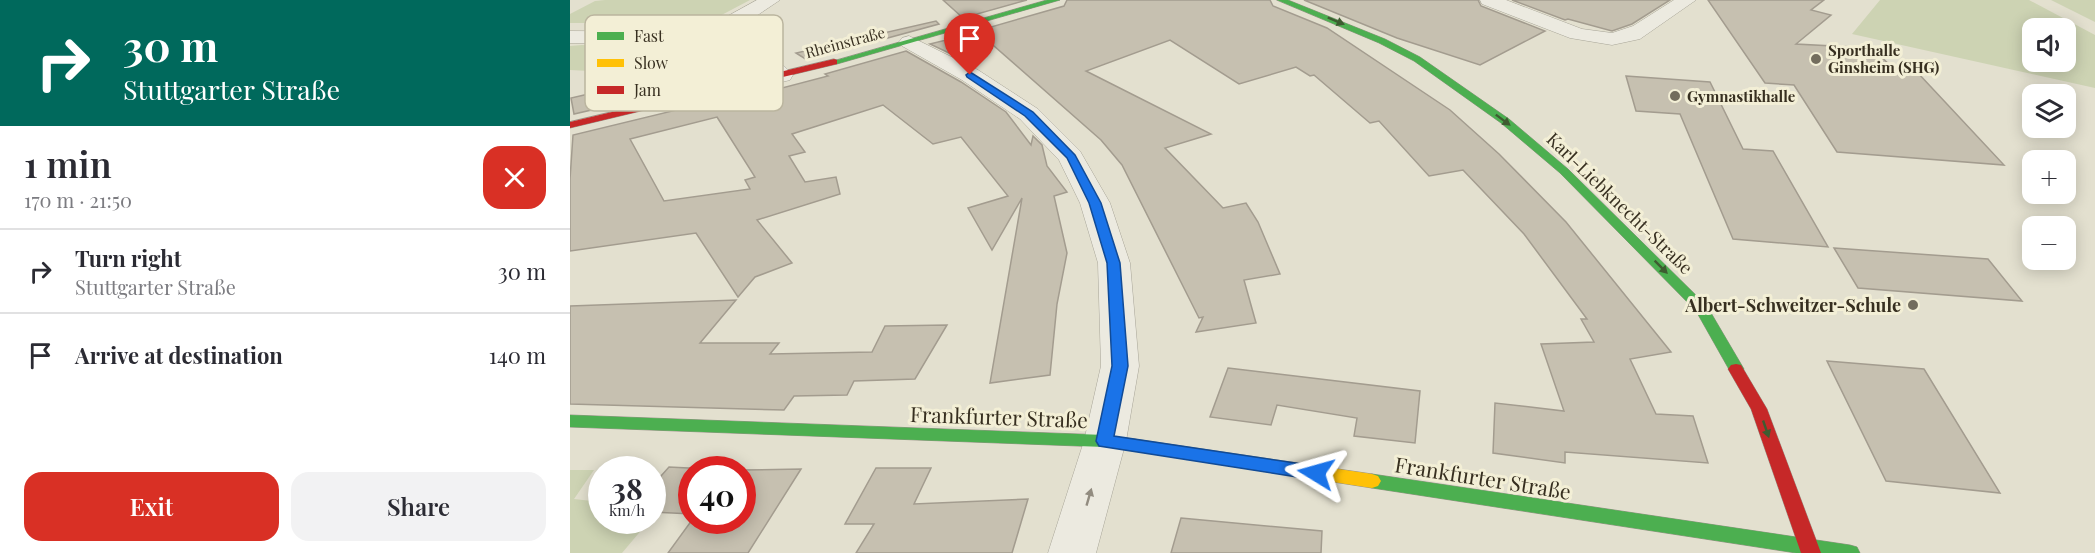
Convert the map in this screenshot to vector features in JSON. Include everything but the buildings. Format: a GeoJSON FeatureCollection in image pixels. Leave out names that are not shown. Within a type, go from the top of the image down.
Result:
{"type":"FeatureCollection","features":[{"type":"Feature","properties":{"kind":"street"},"geometry":{"type":"LineString","coordinates":[[744,15],[771,0]]}},
{"type":"Feature","properties":{"kind":"street","name":"Rheinstraße"},"geometry":{"type":"LineString","coordinates":[[783,75],[1056,0]]}},
{"type":"Feature","properties":{"kind":"street","name":"Karl-Liebknecht-Straße"},"geometry":{"type":"LineString","coordinates":[[1281,0],[1382,40],[1417,59],[1486,107],[1564,171],[1702,309],[1759,409],[1810,550]]}},
{"type":"Feature","properties":{"kind":"street"},"geometry":{"type":"LineString","coordinates":[[1489,0],[1590,39],[1608,39],[1628,37],[1687,0]]}},
{"type":"Feature","properties":{"kind":"street"},"geometry":{"type":"LineString","coordinates":[[570,37],[585,37]]}},
{"type":"Feature","properties":{"kind":"street"},"geometry":{"type":"LineString","coordinates":[[909,42],[970,75],[1029,114],[1071,157],[1095,203],[1114,263],[1120,366],[1105,441],[1072,553]]}},
{"type":"Feature","properties":{"kind":"street","name":"Rheinstraße"},"geometry":{"type":"LineString","coordinates":[[570,125],[629,111]]}},
{"type":"Feature","properties":{"kind":"street","name":"Frankfurter Straße"},"geometry":{"type":"LineString","coordinates":[[570,421],[1105,441],[1810,550],[1850,553]]}},
{"type":"Feature","properties":{"kind":"green space"},"geometry":{"type":"Polygon","coordinates":[[[750,0],[722,15],[585,15],[585,23],[570,23],[570,14],[595,1],[750,0]]]}},
{"type":"Feature","properties":{"kind":"green space"},"geometry":{"type":"Polygon","coordinates":[[[1880,0],[2029,0],[2063,18],[2022,18],[2022,72],[1852,34],[1880,0]]]}},
{"type":"Feature","properties":{"kind":"green space"},"geometry":{"type":"Polygon","coordinates":[[[2051,0],[2095,0],[2095,22],[2051,0]]]}},
{"type":"Feature","properties":{"kind":"green space"},"geometry":{"type":"Polygon","coordinates":[[[2076,25],[2095,35],[2095,88],[2023,72],[2076,72],[2076,25]]]}},
{"type":"Feature","properties":{"kind":"green space"},"geometry":{"type":"Polygon","coordinates":[[[585,45],[585,71],[570,70],[570,46],[585,45]]]}},
{"type":"Feature","properties":{"kind":"green space"},"geometry":{"type":"Polygon","coordinates":[[[570,470],[588,470],[588,479],[574,499],[588,501],[588,534],[638,534],[622,553],[570,553],[570,470]]]}},
{"type":"Feature","properties":{"kind":"traffic: fast"},"geometry":{"type":"LineString","coordinates":[[834,62],[1056,0]]}},
{"type":"Feature","properties":{"kind":"traffic: fast"},"geometry":{"type":"LineString","coordinates":[[1281,0],[1382,41],[1417,59],[1505,121],[1564,171],[1702,309],[1736,369]]}},
{"type":"Feature","properties":{"kind":"traffic: fast"},"geometry":{"type":"LineString","coordinates":[[570,421],[1105,441],[1134,445]]}},
{"type":"Feature","properties":{"kind":"traffic: fast"},"geometry":{"type":"LineString","coordinates":[[1372,481],[1850,553]]}},
{"type":"Feature","properties":{"kind":"traffic: slow"},"geometry":{"type":"LineString","coordinates":[[1134,445],[1372,481]]}},
{"type":"Feature","properties":{"kind":"traffic: jam"},"geometry":{"type":"LineString","coordinates":[[783,74],[834,62]]}},
{"type":"Feature","properties":{"kind":"traffic: jam"},"geometry":{"type":"LineString","coordinates":[[570,125],[629,111]]}},
{"type":"Feature","properties":{"kind":"traffic: jam"},"geometry":{"type":"LineString","coordinates":[[1736,369],[1759,409],[1811,553]]}},
{"type":"Feature","properties":{"kind":"place","name":"Sporthalle Ginsheim (SHG)"},"geometry":{"type":"Point","coordinates":[1816,59]}},
{"type":"Feature","properties":{"kind":"place","name":"Gymnastikhalle"},"geometry":{"type":"Point","coordinates":[1675,96]}},
{"type":"Feature","properties":{"kind":"place","name":"Albert-Schweitzer-Schule"},"geometry":{"type":"Point","coordinates":[1913,305]}},
{"type":"Feature","properties":{"kind":"route"},"geometry":{"type":"LineString","coordinates":[[970,75],[1029,114],[1071,157],[1095,203],[1114,263],[1120,366],[1105,441],[1316,473]]}}]}
